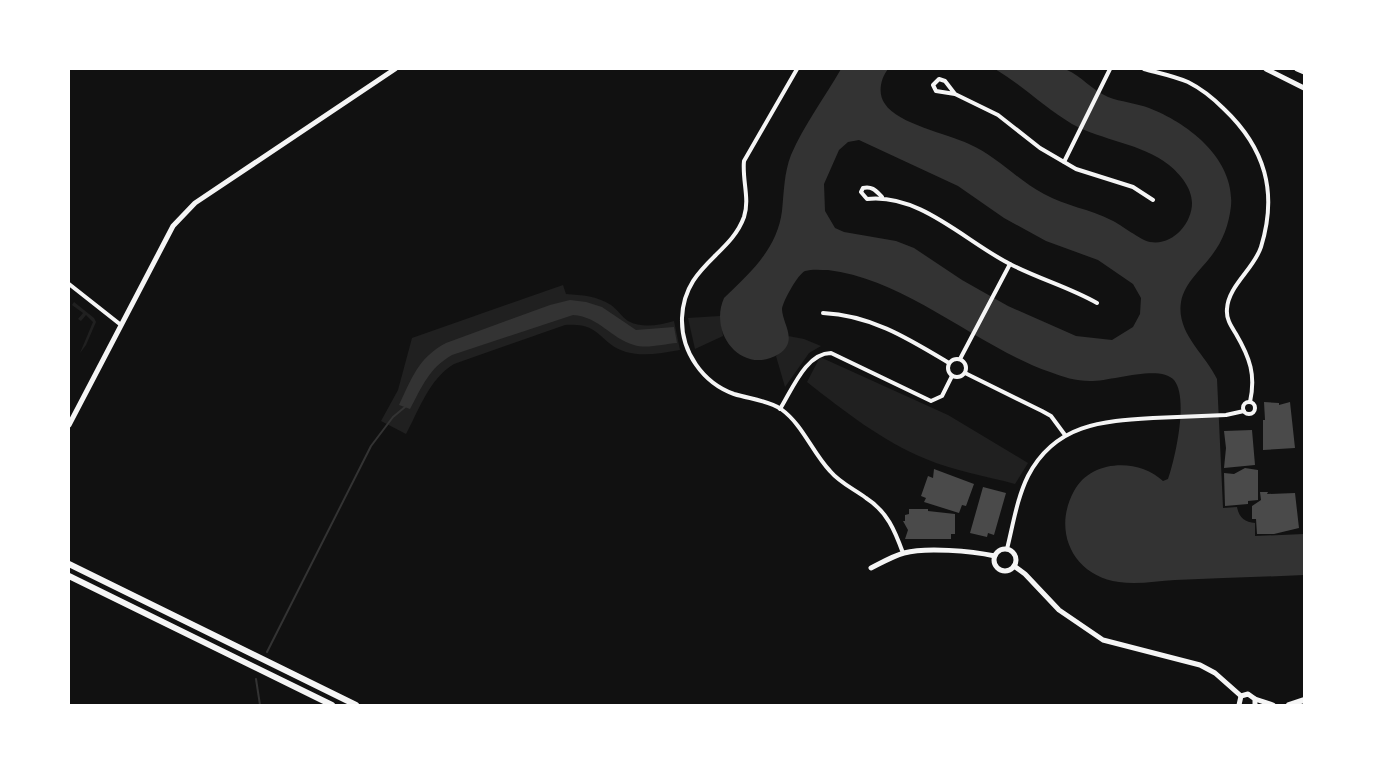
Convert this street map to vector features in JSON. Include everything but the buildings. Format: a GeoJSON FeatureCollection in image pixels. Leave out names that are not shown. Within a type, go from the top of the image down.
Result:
{"type":"FeatureCollection","features":[{"type":"Feature","properties":{"kind":"main road"},"geometry":{"type":"LineString","coordinates":[[69,564],[356,705]]}},
{"type":"Feature","properties":{"kind":"main road"},"geometry":{"type":"LineString","coordinates":[[69,576],[328,704]]}},
{"type":"Feature","properties":{"kind":"main road"},"geometry":{"type":"LineString","coordinates":[[1289,705],[1304,700]]}},
{"type":"Feature","properties":{"kind":"street"},"geometry":{"type":"LineString","coordinates":[[69,425],[173,226],[184,212],[233,176],[395,69]]}},
{"type":"Feature","properties":{"kind":"street"},"geometry":{"type":"LineString","coordinates":[[797,69],[744,161],[743,172],[746,204],[744,217],[737,229],[702,268],[692,282],[685,299],[682,318],[687,348],[698,368],[710,380],[734,394],[763,401],[780,409],[801,429],[831,473],[880,508],[889,520],[903,553]]}},
{"type":"Feature","properties":{"kind":"street"},"geometry":{"type":"LineString","coordinates":[[1064,162],[1110,69]]}},
{"type":"Feature","properties":{"kind":"street"},"geometry":{"type":"LineString","coordinates":[[1144,69],[1176,77],[1206,92],[1240,124],[1253,142],[1262,161],[1268,184],[1266,226],[1260,249],[1230,295],[1227,307],[1231,327],[1243,348],[1254,381],[1250,402]]}},
{"type":"Feature","properties":{"kind":"street"},"geometry":{"type":"LineString","coordinates":[[1266,69],[1304,88]]}},
{"type":"Feature","properties":{"kind":"street"},"geometry":{"type":"LineString","coordinates":[[1297,69],[1304,72]]}},
{"type":"Feature","properties":{"kind":"street"},"geometry":{"type":"LineString","coordinates":[[956,94],[945,81],[939,79],[932,85],[936,91],[956,94],[998,115],[1040,148],[1076,169],[1133,187],[1152,200]]}},
{"type":"Feature","properties":{"kind":"street"},"geometry":{"type":"LineString","coordinates":[[882,197],[867,199],[863,197],[863,188],[873,188],[882,197],[931,214],[1010,264],[1076,291],[1098,303]]}},
{"type":"Feature","properties":{"kind":"street"},"geometry":{"type":"LineString","coordinates":[[960,359],[1010,264]]}},
{"type":"Feature","properties":{"kind":"street"},"geometry":{"type":"LineString","coordinates":[[69,284],[121,325]]}},
{"type":"Feature","properties":{"kind":"street"},"geometry":{"type":"LineString","coordinates":[[823,313],[857,317],[899,333],[949,363]]}},
{"type":"Feature","properties":{"kind":"street"},"geometry":{"type":"LineString","coordinates":[[780,409],[812,359],[823,353],[831,354],[931,401],[942,396],[952,376]]}},
{"type":"Feature","properties":{"kind":"street"},"geometry":{"type":"LineString","coordinates":[[953,359],[960,359],[966,364],[965,373],[958,378],[952,376],[947,370],[949,363],[953,359]]}},
{"type":"Feature","properties":{"kind":"street"},"geometry":{"type":"LineString","coordinates":[[965,373],[1042,411],[1050,416],[1065,435]]}},
{"type":"Feature","properties":{"kind":"street"},"geometry":{"type":"LineString","coordinates":[[1244,411],[1244,405],[1250,402]]}},
{"type":"Feature","properties":{"kind":"street"},"geometry":{"type":"LineString","coordinates":[[1007,549],[1028,475],[1037,462],[1065,435],[1099,422],[1226,415],[1244,411],[1249,414],[1255,410],[1254,405],[1250,402]]}},
{"type":"Feature","properties":{"kind":"street"},"geometry":{"type":"LineString","coordinates":[[1007,549],[1016,558],[1014,566],[1006,571],[1000,570],[994,564],[994,556],[1000,550],[1007,549]]}},
{"type":"Feature","properties":{"kind":"street"},"geometry":{"type":"LineString","coordinates":[[871,568],[903,553],[958,551],[994,556]]}},
{"type":"Feature","properties":{"kind":"street"},"geometry":{"type":"LineString","coordinates":[[1014,566],[1025,574],[1059,610],[1103,640],[1200,664],[1215,673],[1241,696]]}},
{"type":"Feature","properties":{"kind":"street"},"geometry":{"type":"LineString","coordinates":[[1241,696],[1251,694],[1255,702],[1273,705]]}},
{"type":"Feature","properties":{"kind":"street"},"geometry":{"type":"LineString","coordinates":[[1239,705],[1241,696]]}},
{"type":"Feature","properties":{"kind":"shaded area"},"geometry":{"type":"Polygon","coordinates":[[[1044,67],[1067,70],[1108,97],[1144,106],[1179,123],[1206,145],[1217,158],[1225,173],[1230,189],[1230,213],[1225,232],[1219,244],[1186,288],[1181,302],[1181,313],[1187,333],[1217,379],[1223,508],[1237,507],[1243,519],[1255,523],[1255,536],[1304,534],[1304,575],[1126,583],[1103,578],[1089,571],[1079,561],[1071,549],[1066,536],[1065,521],[1074,491],[1082,480],[1103,468],[1116,465],[1141,468],[1163,481],[1168,479],[1177,444],[1181,414],[1178,389],[1174,380],[1167,375],[1147,373],[1090,381],[1065,377],[1022,361],[913,299],[885,286],[857,276],[828,270],[805,271],[791,288],[782,309],[789,338],[785,349],[779,354],[766,359],[753,360],[732,348],[725,337],[721,325],[720,312],[724,298],[753,269],[775,237],[782,211],[786,176],[791,155],[808,122],[841,69],[888,69],[883,77],[881,95],[891,111],[912,123],[960,140],[979,149],[1044,194],[1060,202],[1103,216],[1150,242],[1166,241],[1173,237],[1185,226],[1189,219],[1192,203],[1190,192],[1185,182],[1177,173],[1169,165],[1146,152],[1072,124],[995,69],[1044,67]],[[859,140],[848,142],[839,150],[824,184],[825,211],[835,228],[844,232],[896,241],[914,248],[962,280],[1008,306],[1076,336],[1112,340],[1133,327],[1140,314],[1141,298],[1133,284],[1098,260],[1046,241],[1004,218],[958,186],[859,140]]]}},
{"type":"Feature","properties":{"kind":"shaded area"},"geometry":{"type":"Polygon","coordinates":[[[563,285],[566,294],[600,300],[611,305],[628,321],[639,325],[651,326],[674,321],[680,350],[653,354],[626,352],[610,344],[593,330],[577,325],[565,325],[454,364],[445,370],[431,386],[406,434],[381,421],[398,390],[412,338],[563,285]]]}},
{"type":"Feature","properties":{"kind":"shaded area"},"geometry":{"type":"Polygon","coordinates":[[[570,300],[602,307],[636,330],[674,327],[677,343],[649,346],[634,345],[618,338],[591,320],[573,315],[452,355],[432,372],[410,409],[399,405],[417,369],[436,349],[446,343],[550,305],[570,300]]]}},
{"type":"Feature","properties":{"kind":"shaded area"},"geometry":{"type":"Polygon","coordinates":[[[74,302],[94,318],[96,322],[86,345],[80,353],[93,322],[86,315],[81,321],[78,319],[83,313],[72,305],[74,302]]]}},
{"type":"Feature","properties":{"kind":"shaded area"},"geometry":{"type":"Polygon","coordinates":[[[720,316],[723,336],[695,349],[688,318],[720,316]]]}},
{"type":"Feature","properties":{"kind":"shaded area"},"geometry":{"type":"Polygon","coordinates":[[[788,336],[804,339],[821,346],[809,353],[785,387],[776,356],[784,349],[788,336]]]}},
{"type":"Feature","properties":{"kind":"shaded area"},"geometry":{"type":"Polygon","coordinates":[[[820,357],[948,415],[1028,463],[1015,484],[948,467],[910,452],[864,425],[807,382],[820,357]]]}},
{"type":"Feature","properties":{"kind":"waterway"},"geometry":{"type":"LineString","coordinates":[[267,652],[371,446],[393,417],[405,407]]}},
{"type":"Feature","properties":{"kind":"waterway"},"geometry":{"type":"LineString","coordinates":[[256,679],[260,705]]}}]}
